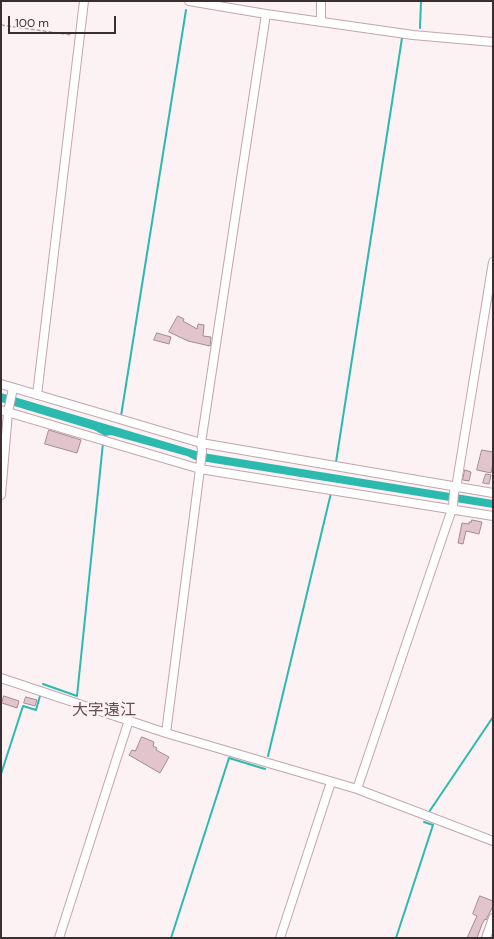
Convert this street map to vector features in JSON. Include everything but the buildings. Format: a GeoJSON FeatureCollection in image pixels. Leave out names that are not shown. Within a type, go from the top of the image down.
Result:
{"type":"FeatureCollection","features":[{"type":"Feature","properties":{"kind":"street"},"geometry":{"type":"LineString","coordinates":[[37,395],[84,1]]}},
{"type":"Feature","properties":{"kind":"street"},"geometry":{"type":"LineString","coordinates":[[189,1],[266,14],[413,35],[493,42]]}},
{"type":"Feature","properties":{"kind":"street"},"geometry":{"type":"LineString","coordinates":[[321,22],[322,1]]}},
{"type":"Feature","properties":{"kind":"street"},"geometry":{"type":"LineString","coordinates":[[166,733],[200,467],[201,447],[266,14]]}},
{"type":"Feature","properties":{"kind":"street"},"geometry":{"type":"LineString","coordinates":[[357,789],[452,508],[493,262]]}},
{"type":"Feature","properties":{"kind":"street"},"geometry":{"type":"LineString","coordinates":[[1,384],[13,390],[37,395],[201,447],[455,490],[493,493]]}},
{"type":"Feature","properties":{"kind":"street"},"geometry":{"type":"LineString","coordinates":[[1,495],[6,410],[13,390]]}},
{"type":"Feature","properties":{"kind":"street"},"geometry":{"type":"LineString","coordinates":[[6,410],[200,467],[493,516]]}},
{"type":"Feature","properties":{"kind":"street"},"geometry":{"type":"LineString","coordinates":[[1,678],[166,733],[357,789],[493,841]]}},
{"type":"Feature","properties":{"kind":"street"},"geometry":{"type":"LineString","coordinates":[[59,938],[129,720]]}},
{"type":"Feature","properties":{"kind":"street"},"geometry":{"type":"LineString","coordinates":[[280,938],[331,782]]}},
{"type":"Feature","properties":{"kind":"street"},"geometry":{"type":"LineString","coordinates":[[486,938],[493,918]]}},
{"type":"Feature","properties":{"kind":"path"},"geometry":{"type":"LineString","coordinates":[[1,25],[80,36]]}},
{"type":"Feature","properties":{"kind":"water"},"geometry":{"type":"Polygon","coordinates":[[[1,393],[203,453],[493,500],[493,508],[195,460],[187,456],[111,435],[105,436],[94,430],[1,402],[1,393]]]}},
{"type":"Feature","properties":{"kind":"waterway"},"geometry":{"type":"LineString","coordinates":[[112,1],[117,1]]}},
{"type":"Feature","properties":{"kind":"waterway"},"geometry":{"type":"LineString","coordinates":[[420,28],[421,1]]}},
{"type":"Feature","properties":{"kind":"waterway"},"geometry":{"type":"LineString","coordinates":[[121,416],[186,10]]}},
{"type":"Feature","properties":{"kind":"waterway"},"geometry":{"type":"LineString","coordinates":[[336,462],[402,38]]}},
{"type":"Feature","properties":{"kind":"waterway"},"geometry":{"type":"LineString","coordinates":[[43,684],[77,696],[103,443]]}},
{"type":"Feature","properties":{"kind":"waterway"},"geometry":{"type":"LineString","coordinates":[[268,756],[331,493]]}},
{"type":"Feature","properties":{"kind":"waterway"},"geometry":{"type":"LineString","coordinates":[[1,774],[23,706],[36,710],[40,696]]}},
{"type":"Feature","properties":{"kind":"waterway"},"geometry":{"type":"LineString","coordinates":[[429,812],[493,717]]}},
{"type":"Feature","properties":{"kind":"waterway"},"geometry":{"type":"LineString","coordinates":[[171,938],[229,758],[265,769]]}},
{"type":"Feature","properties":{"kind":"waterway"},"geometry":{"type":"LineString","coordinates":[[396,938],[433,825],[424,822]]}},
{"type":"Feature","properties":{"kind":"district","name":"大字遠江"},"geometry":{"type":"Point","coordinates":[104,711]}}]}
